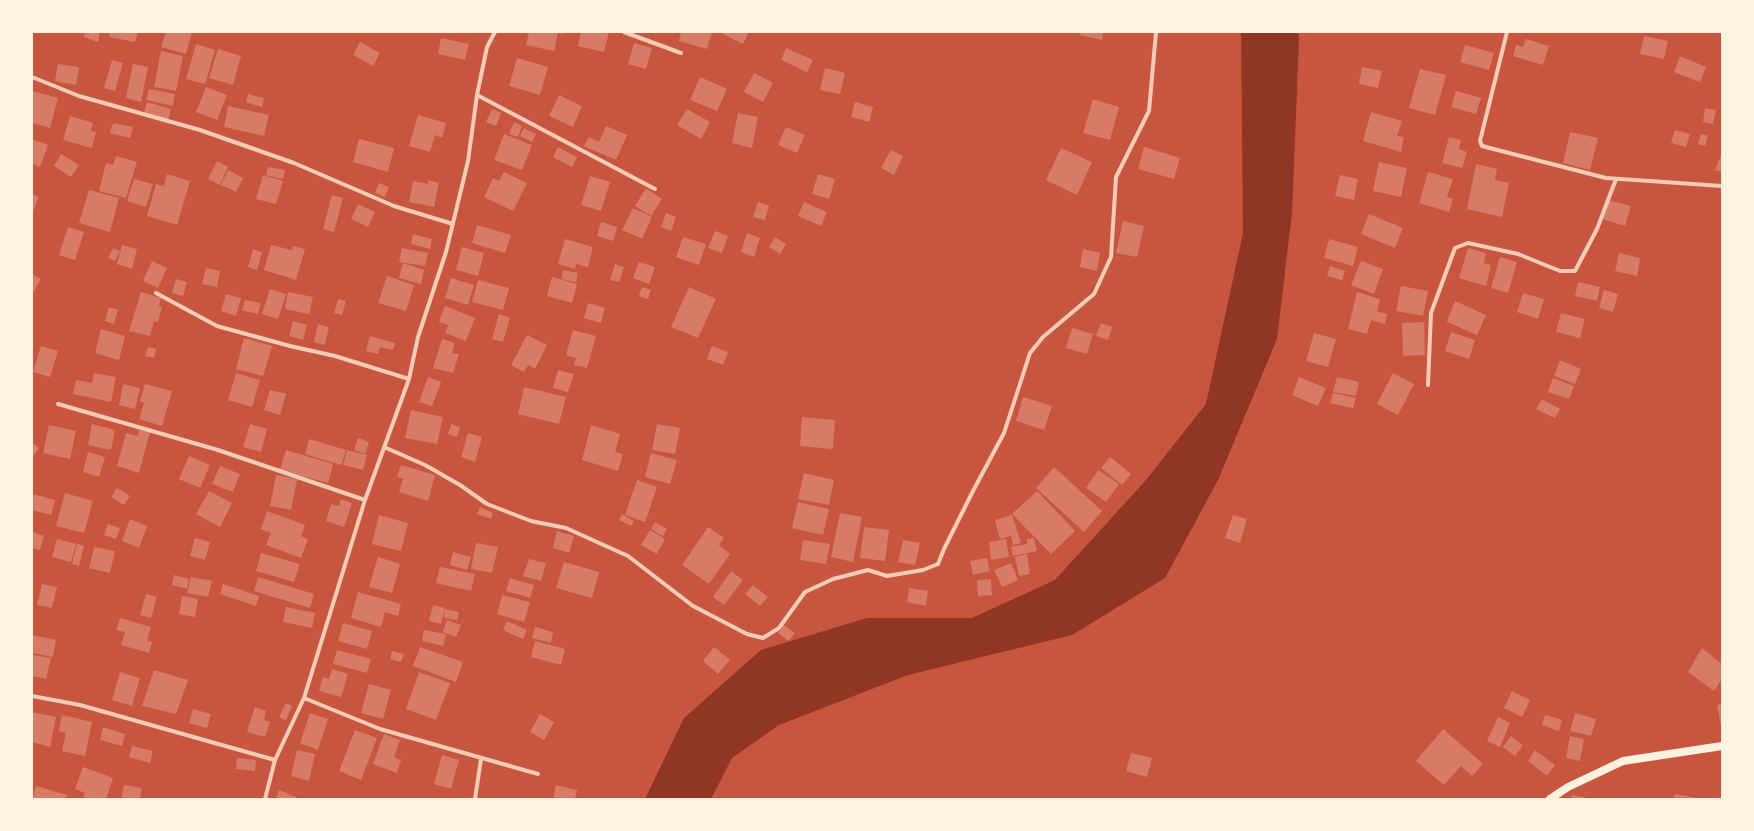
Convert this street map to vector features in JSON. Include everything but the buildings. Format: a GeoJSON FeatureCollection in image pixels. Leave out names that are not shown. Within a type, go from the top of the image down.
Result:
{"type":"FeatureCollection","features":[{"type":"Feature","properties":{"kind":"main road"},"geometry":{"type":"LineString","coordinates":[[1550,799],[1568,787],[1623,761],[1722,746]]}},
{"type":"Feature","properties":{"kind":"street"},"geometry":{"type":"LineString","coordinates":[[265,799],[275,760],[304,698],[366,500],[409,379],[418,337],[446,252],[453,224],[468,161],[477,95],[487,47],[495,32]]}},
{"type":"Feature","properties":{"kind":"street"},"geometry":{"type":"LineString","coordinates":[[624,32],[681,53]]}},
{"type":"Feature","properties":{"kind":"street"},"geometry":{"type":"LineString","coordinates":[[384,447],[425,464],[460,485],[487,504],[531,521],[566,528],[628,556],[693,606],[747,634],[763,638],[779,628],[805,592],[834,579],[868,570],[887,576],[923,570],[938,564],[973,491],[1004,433],[1030,353],[1043,337],[1094,294],[1111,257],[1116,177],[1149,111],[1156,32]]}},
{"type":"Feature","properties":{"kind":"street"},"geometry":{"type":"LineString","coordinates":[[1507,32],[1480,144],[1606,178],[1722,186]]}},
{"type":"Feature","properties":{"kind":"street"},"geometry":{"type":"LineString","coordinates":[[32,78],[79,96],[200,130],[294,163],[394,206],[453,224]]}},
{"type":"Feature","properties":{"kind":"street"},"geometry":{"type":"LineString","coordinates":[[477,95],[655,189]]}},
{"type":"Feature","properties":{"kind":"street"},"geometry":{"type":"LineString","coordinates":[[1428,385],[1432,314],[1455,248],[1468,243],[1518,254],[1560,271],[1575,271],[1597,229],[1616,178]]}},
{"type":"Feature","properties":{"kind":"street"},"geometry":{"type":"LineString","coordinates":[[156,293],[217,326],[290,346],[335,356],[409,379]]}},
{"type":"Feature","properties":{"kind":"street"},"geometry":{"type":"LineString","coordinates":[[58,404],[218,450],[366,500]]}},
{"type":"Feature","properties":{"kind":"street"},"geometry":{"type":"LineString","coordinates":[[32,696],[80,705],[275,760]]}},
{"type":"Feature","properties":{"kind":"street"},"geometry":{"type":"LineString","coordinates":[[304,698],[380,729],[538,774]]}},
{"type":"Feature","properties":{"kind":"street"},"geometry":{"type":"LineString","coordinates":[[475,799],[481,759]]}},
{"type":"Feature","properties":{"kind":"shaded area"},"geometry":{"type":"Polygon","coordinates":[[[1241,32],[1298,32],[1299,39],[1292,213],[1277,339],[1218,480],[1165,578],[1072,635],[908,675],[779,725],[732,758],[711,799],[645,799],[684,718],[761,650],[867,618],[972,618],[1055,580],[1146,480],[1206,404],[1243,233],[1241,32]]]}}]}
